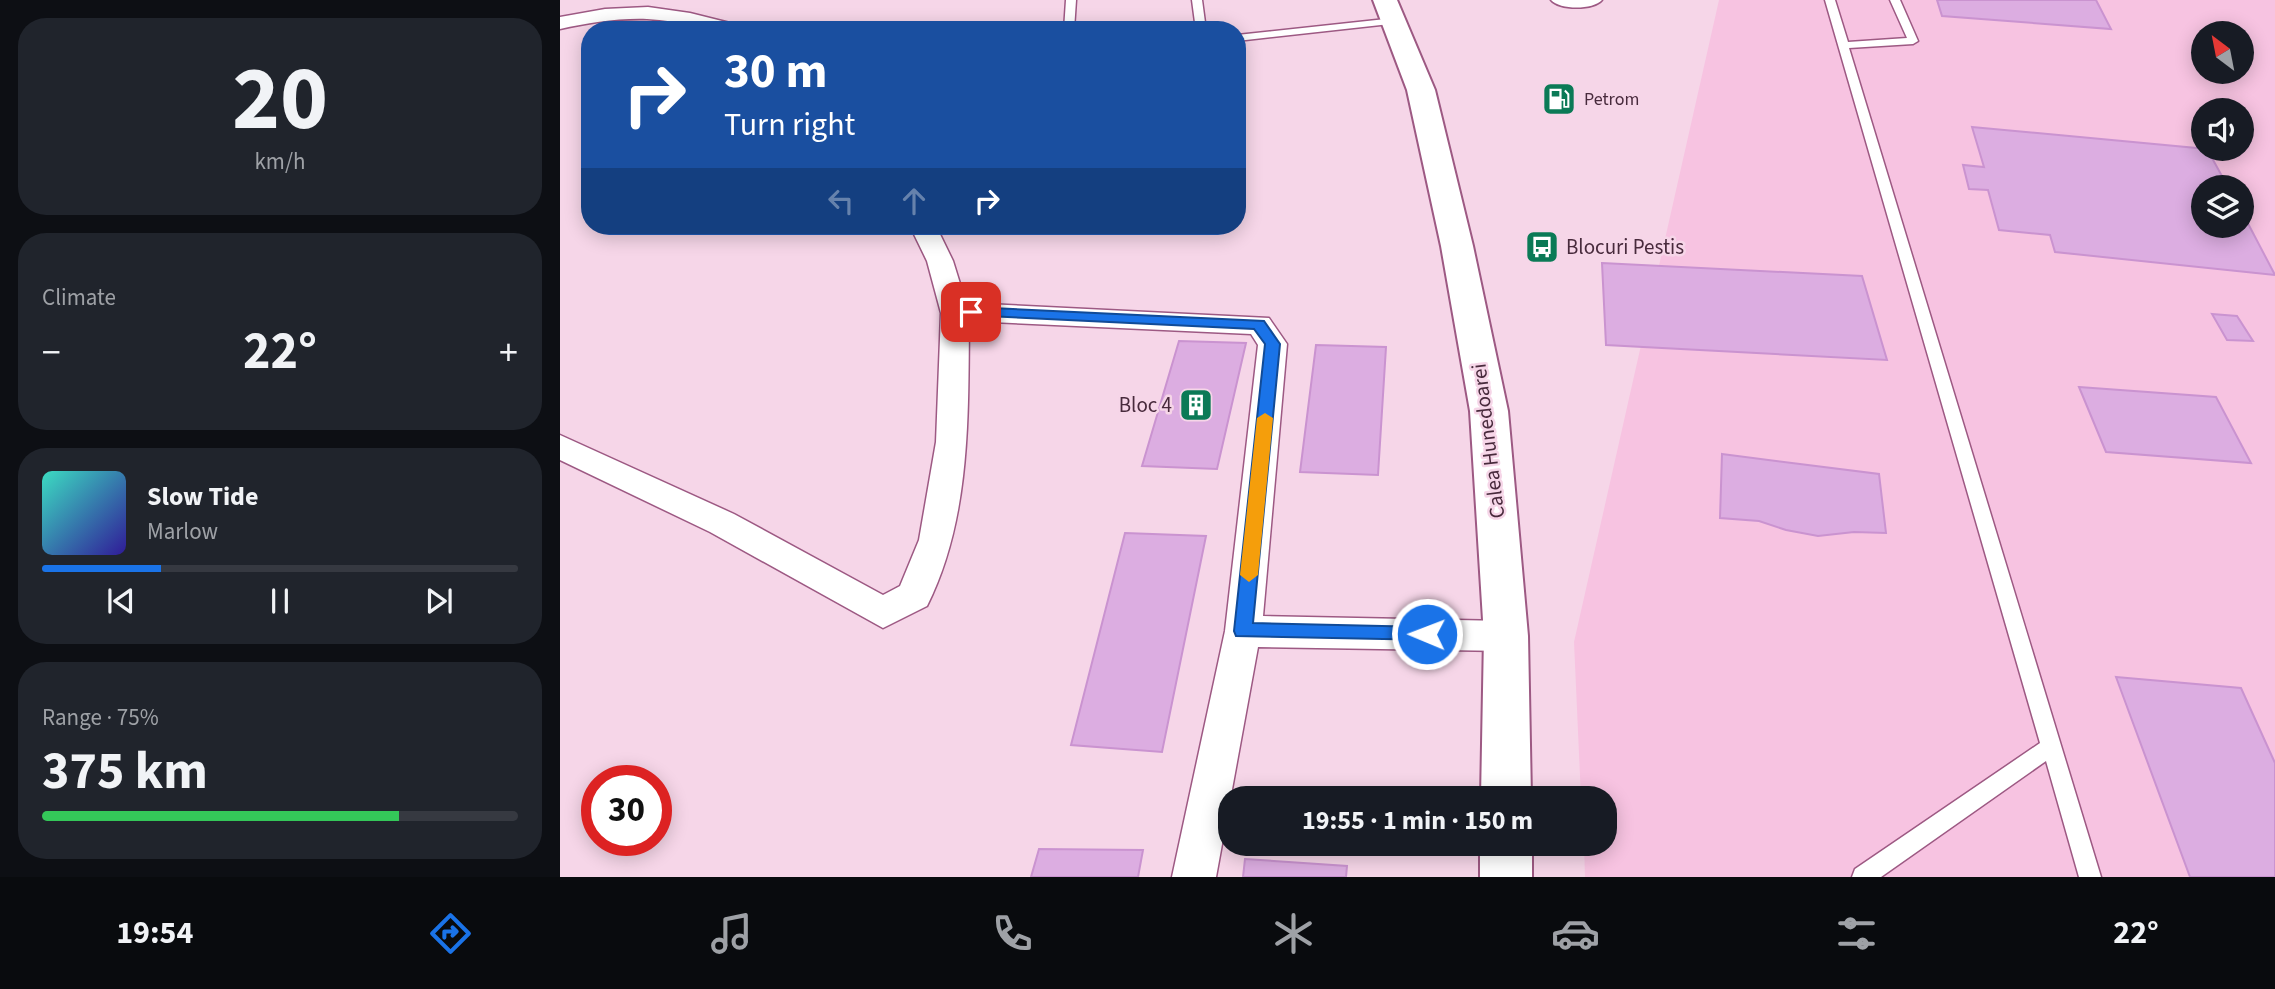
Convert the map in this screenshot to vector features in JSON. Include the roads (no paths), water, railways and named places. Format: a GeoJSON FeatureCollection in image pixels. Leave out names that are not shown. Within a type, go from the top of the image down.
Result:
{"type":"FeatureCollection","features":[{"type":"Feature","properties":{"kind":"main road","name":"Calea Hunedoarei"},"geometry":{"type":"LineString","coordinates":[[1390,11],[1421,90],[1457,246],[1489,411],[1506,636],[1506,786]]}},
{"type":"Feature","properties":{"kind":"main road"},"geometry":{"type":"LineString","coordinates":[[1506,856],[1506,877]]}},
{"type":"Feature","properties":{"kind":"street"},"geometry":{"type":"LineString","coordinates":[[1561,0],[1592,0]]}},
{"type":"Feature","properties":{"kind":"street"},"geometry":{"type":"LineString","coordinates":[[560,23],[596,14],[643,11],[704,21]]}},
{"type":"Feature","properties":{"kind":"street"},"geometry":{"type":"LineString","coordinates":[[560,446],[722,523],[883,612],[914,596],[936,540],[953,442],[955,313],[940,261],[927,235]]}},
{"type":"Feature","properties":{"kind":"street"},"geometry":{"type":"LineString","coordinates":[[955,313],[986,311],[1259,325],[1273,344],[1243,631],[1194,877]]}},
{"type":"Feature","properties":{"kind":"street"},"geometry":{"type":"LineString","coordinates":[[1243,631],[1506,636]]}},
{"type":"Feature","properties":{"kind":"lane"},"geometry":{"type":"LineString","coordinates":[[1070,21],[1071,0]]}},
{"type":"Feature","properties":{"kind":"lane"},"geometry":{"type":"LineString","coordinates":[[1197,0],[1200,21]]}},
{"type":"Feature","properties":{"kind":"lane"},"geometry":{"type":"LineString","coordinates":[[1830,0],[1846,45],[2090,877]]}},
{"type":"Feature","properties":{"kind":"lane"},"geometry":{"type":"LineString","coordinates":[[1846,45],[1913,41],[1895,0]]}},
{"type":"Feature","properties":{"kind":"lane"},"geometry":{"type":"LineString","coordinates":[[1246,36],[1390,11]]}},
{"type":"Feature","properties":{"kind":"lane"},"geometry":{"type":"LineString","coordinates":[[1863,877],[2050,747]]}},
{"type":"Feature","properties":{"kind":"place","name":"Petrom"},"geometry":{"type":"Point","coordinates":[1559,99]}},
{"type":"Feature","properties":{"kind":"place","name":"Blocuri Pestis"},"geometry":{"type":"Point","coordinates":[1542,247]}},
{"type":"Feature","properties":{"kind":"place","name":"Bloc 4"},"geometry":{"type":"Point","coordinates":[1196,405]}}]}
